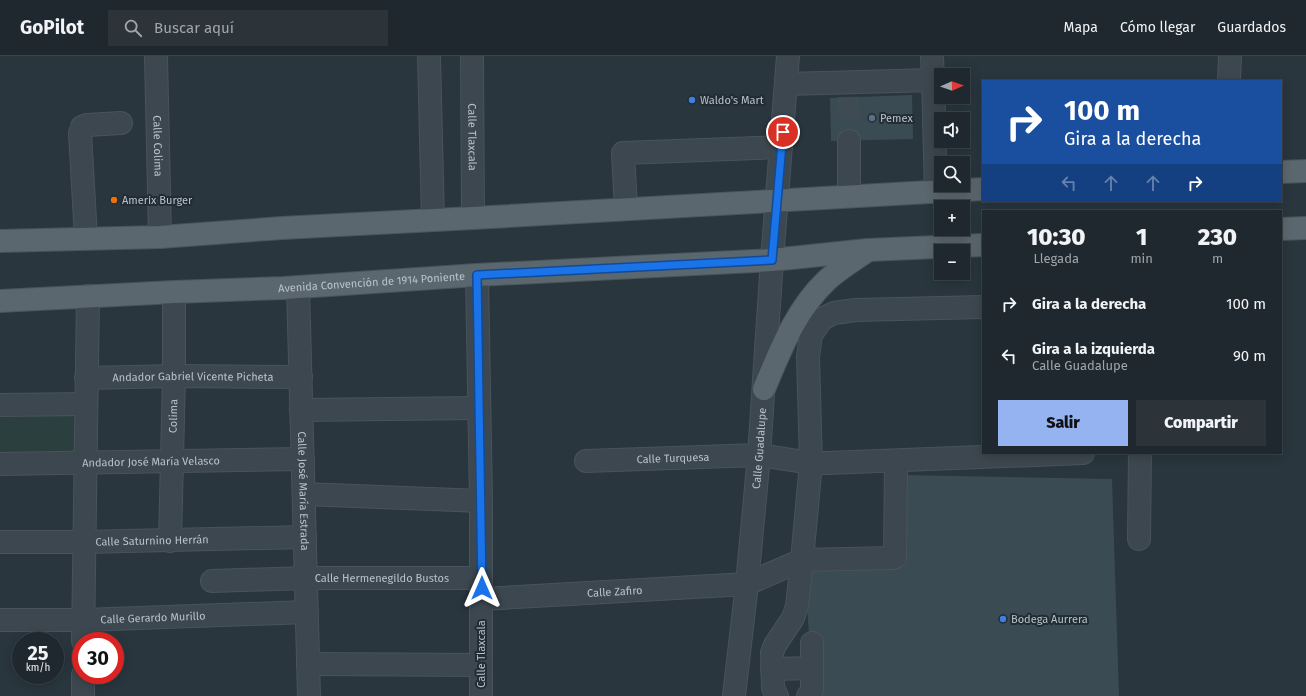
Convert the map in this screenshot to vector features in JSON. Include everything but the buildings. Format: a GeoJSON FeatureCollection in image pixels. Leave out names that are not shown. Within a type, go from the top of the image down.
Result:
{"type":"FeatureCollection","features":[{"type":"Feature","properties":{"kind":"main road"},"geometry":{"type":"LineString","coordinates":[[1282,172],[1306,171]]}},
{"type":"Feature","properties":{"kind":"main road"},"geometry":{"type":"LineString","coordinates":[[970,189],[982,188]]}},
{"type":"Feature","properties":{"kind":"main road"},"geometry":{"type":"LineString","coordinates":[[0,241],[160,237],[282,228],[934,191]]}},
{"type":"Feature","properties":{"kind":"main road"},"geometry":{"type":"LineString","coordinates":[[1282,229],[1306,228]]}},
{"type":"Feature","properties":{"kind":"main road","name":"Avenida Convención de 1914 Poniente"},"geometry":{"type":"LineString","coordinates":[[0,301],[298,287],[477,275],[772,260],[868,250],[982,245]]}},
{"type":"Feature","properties":{"kind":"main road"},"geometry":{"type":"LineString","coordinates":[[764,389],[799,315],[827,280],[868,250]]}},
{"type":"Feature","properties":{"kind":"street","name":"Calle Colima"},"geometry":{"type":"LineString","coordinates":[[156,56],[160,237]]}},
{"type":"Feature","properties":{"kind":"street"},"geometry":{"type":"LineString","coordinates":[[429,56],[432,220]]}},
{"type":"Feature","properties":{"kind":"street","name":"Calle Tlaxcala"},"geometry":{"type":"LineString","coordinates":[[472,56],[473,218]]}},
{"type":"Feature","properties":{"kind":"street","name":"Calle Guadalupe"},"geometry":{"type":"LineString","coordinates":[[734,696],[747,584],[759,455],[788,56]]}},
{"type":"Feature","properties":{"kind":"street"},"geometry":{"type":"LineString","coordinates":[[932,56],[935,156]]}},
{"type":"Feature","properties":{"kind":"street"},"geometry":{"type":"LineString","coordinates":[[1229,80],[1230,56]]}},
{"type":"Feature","properties":{"kind":"street"},"geometry":{"type":"LineString","coordinates":[[787,84],[848,90],[933,80]]}},
{"type":"Feature","properties":{"kind":"street"},"geometry":{"type":"LineString","coordinates":[[86,238],[80,133],[82,127],[86,125],[121,123]]}},
{"type":"Feature","properties":{"kind":"street"},"geometry":{"type":"LineString","coordinates":[[849,141],[850,196]]}},
{"type":"Feature","properties":{"kind":"street"},"geometry":{"type":"LineString","coordinates":[[626,209],[623,153],[781,148]]}},
{"type":"Feature","properties":{"kind":"street","name":"Calle Tlaxcala"},"geometry":{"type":"LineString","coordinates":[[477,275],[482,588],[481,696]]}},
{"type":"Feature","properties":{"kind":"street","name":"Calle José María Estrada"},"geometry":{"type":"LineString","coordinates":[[298,287],[309,696]]}},
{"type":"Feature","properties":{"kind":"street","name":"Colima"},"geometry":{"type":"LineString","coordinates":[[170,541],[174,376],[174,292]]}},
{"type":"Feature","properties":{"kind":"street"},"geometry":{"type":"LineString","coordinates":[[84,631],[88,296]]}},
{"type":"Feature","properties":{"kind":"street"},"geometry":{"type":"LineString","coordinates":[[777,696],[773,688],[772,653],[793,618],[797,606],[802,560],[811,463],[808,358],[811,335],[822,319],[834,313],[856,310],[982,307]]}},
{"type":"Feature","properties":{"kind":"street","name":"Andador Gabriel Vicente Picheta"},"geometry":{"type":"LineString","coordinates":[[86,378],[174,376],[301,377]]}},
{"type":"Feature","properties":{"kind":"street"},"geometry":{"type":"LineString","coordinates":[[0,405],[86,404]]}},
{"type":"Feature","properties":{"kind":"street"},"geometry":{"type":"LineString","coordinates":[[301,410],[479,408]]}},
{"type":"Feature","properties":{"kind":"street","name":"Calle Turquesa"},"geometry":{"type":"LineString","coordinates":[[586,462],[759,455],[811,463],[828,463],[1047,454]]}},
{"type":"Feature","properties":{"kind":"street"},"geometry":{"type":"LineString","coordinates":[[1139,539],[1140,454]]}},
{"type":"Feature","properties":{"kind":"street","name":"Andador José María Velasco"},"geometry":{"type":"LineString","coordinates":[[0,464],[303,459]]}},
{"type":"Feature","properties":{"kind":"street"},"geometry":{"type":"LineString","coordinates":[[747,584],[802,560],[895,557],[896,461]]}},
{"type":"Feature","properties":{"kind":"street"},"geometry":{"type":"LineString","coordinates":[[304,494],[481,501]]}},
{"type":"Feature","properties":{"kind":"street","name":"Calle Saturnino Herrán"},"geometry":{"type":"LineString","coordinates":[[0,542],[170,541],[305,537]]}},
{"type":"Feature","properties":{"kind":"street","name":"Calle Hermenegildo Bustos"},"geometry":{"type":"LineString","coordinates":[[212,581],[306,578],[482,588]]}},
{"type":"Feature","properties":{"kind":"street","name":"Calle Zafiro"},"geometry":{"type":"LineString","coordinates":[[482,588],[747,584]]}},
{"type":"Feature","properties":{"kind":"street","name":"Calle Gerardo Murillo"},"geometry":{"type":"LineString","coordinates":[[0,620],[84,631],[307,612]]}},
{"type":"Feature","properties":{"kind":"street"},"geometry":{"type":"LineString","coordinates":[[808,696],[811,694],[812,689],[812,643]]}},
{"type":"Feature","properties":{"kind":"street"},"geometry":{"type":"LineString","coordinates":[[308,664],[481,665]]}},
{"type":"Feature","properties":{"kind":"street"},"geometry":{"type":"LineString","coordinates":[[772,669],[812,668]]}},
{"type":"Feature","properties":{"kind":"street"},"geometry":{"type":"LineString","coordinates":[[82,696],[83,684]]}},
{"type":"Feature","properties":{"kind":"green space"},"geometry":{"type":"Polygon","coordinates":[[[84,406],[83,460],[0,460],[0,407],[84,406]]]}},
{"type":"Feature","properties":{"kind":"tunnel"},"geometry":{"type":"LineString","coordinates":[[848,97],[849,141]]}},
{"type":"Feature","properties":{"kind":"place","name":"Waldo's Mart"},"geometry":{"type":"Point","coordinates":[692,100]}},
{"type":"Feature","properties":{"kind":"place","name":"Pemex"},"geometry":{"type":"Point","coordinates":[872,118]}},
{"type":"Feature","properties":{"kind":"place","name":"Amerix Burger"},"geometry":{"type":"Point","coordinates":[114,200]}},
{"type":"Feature","properties":{"kind":"place","name":"Bodega Aurrera"},"geometry":{"type":"Point","coordinates":[1003,619]}},
{"type":"Feature","properties":{"kind":"route"},"geometry":{"type":"LineString","coordinates":[[482,588],[477,275],[772,260],[783,132]]}}]}
